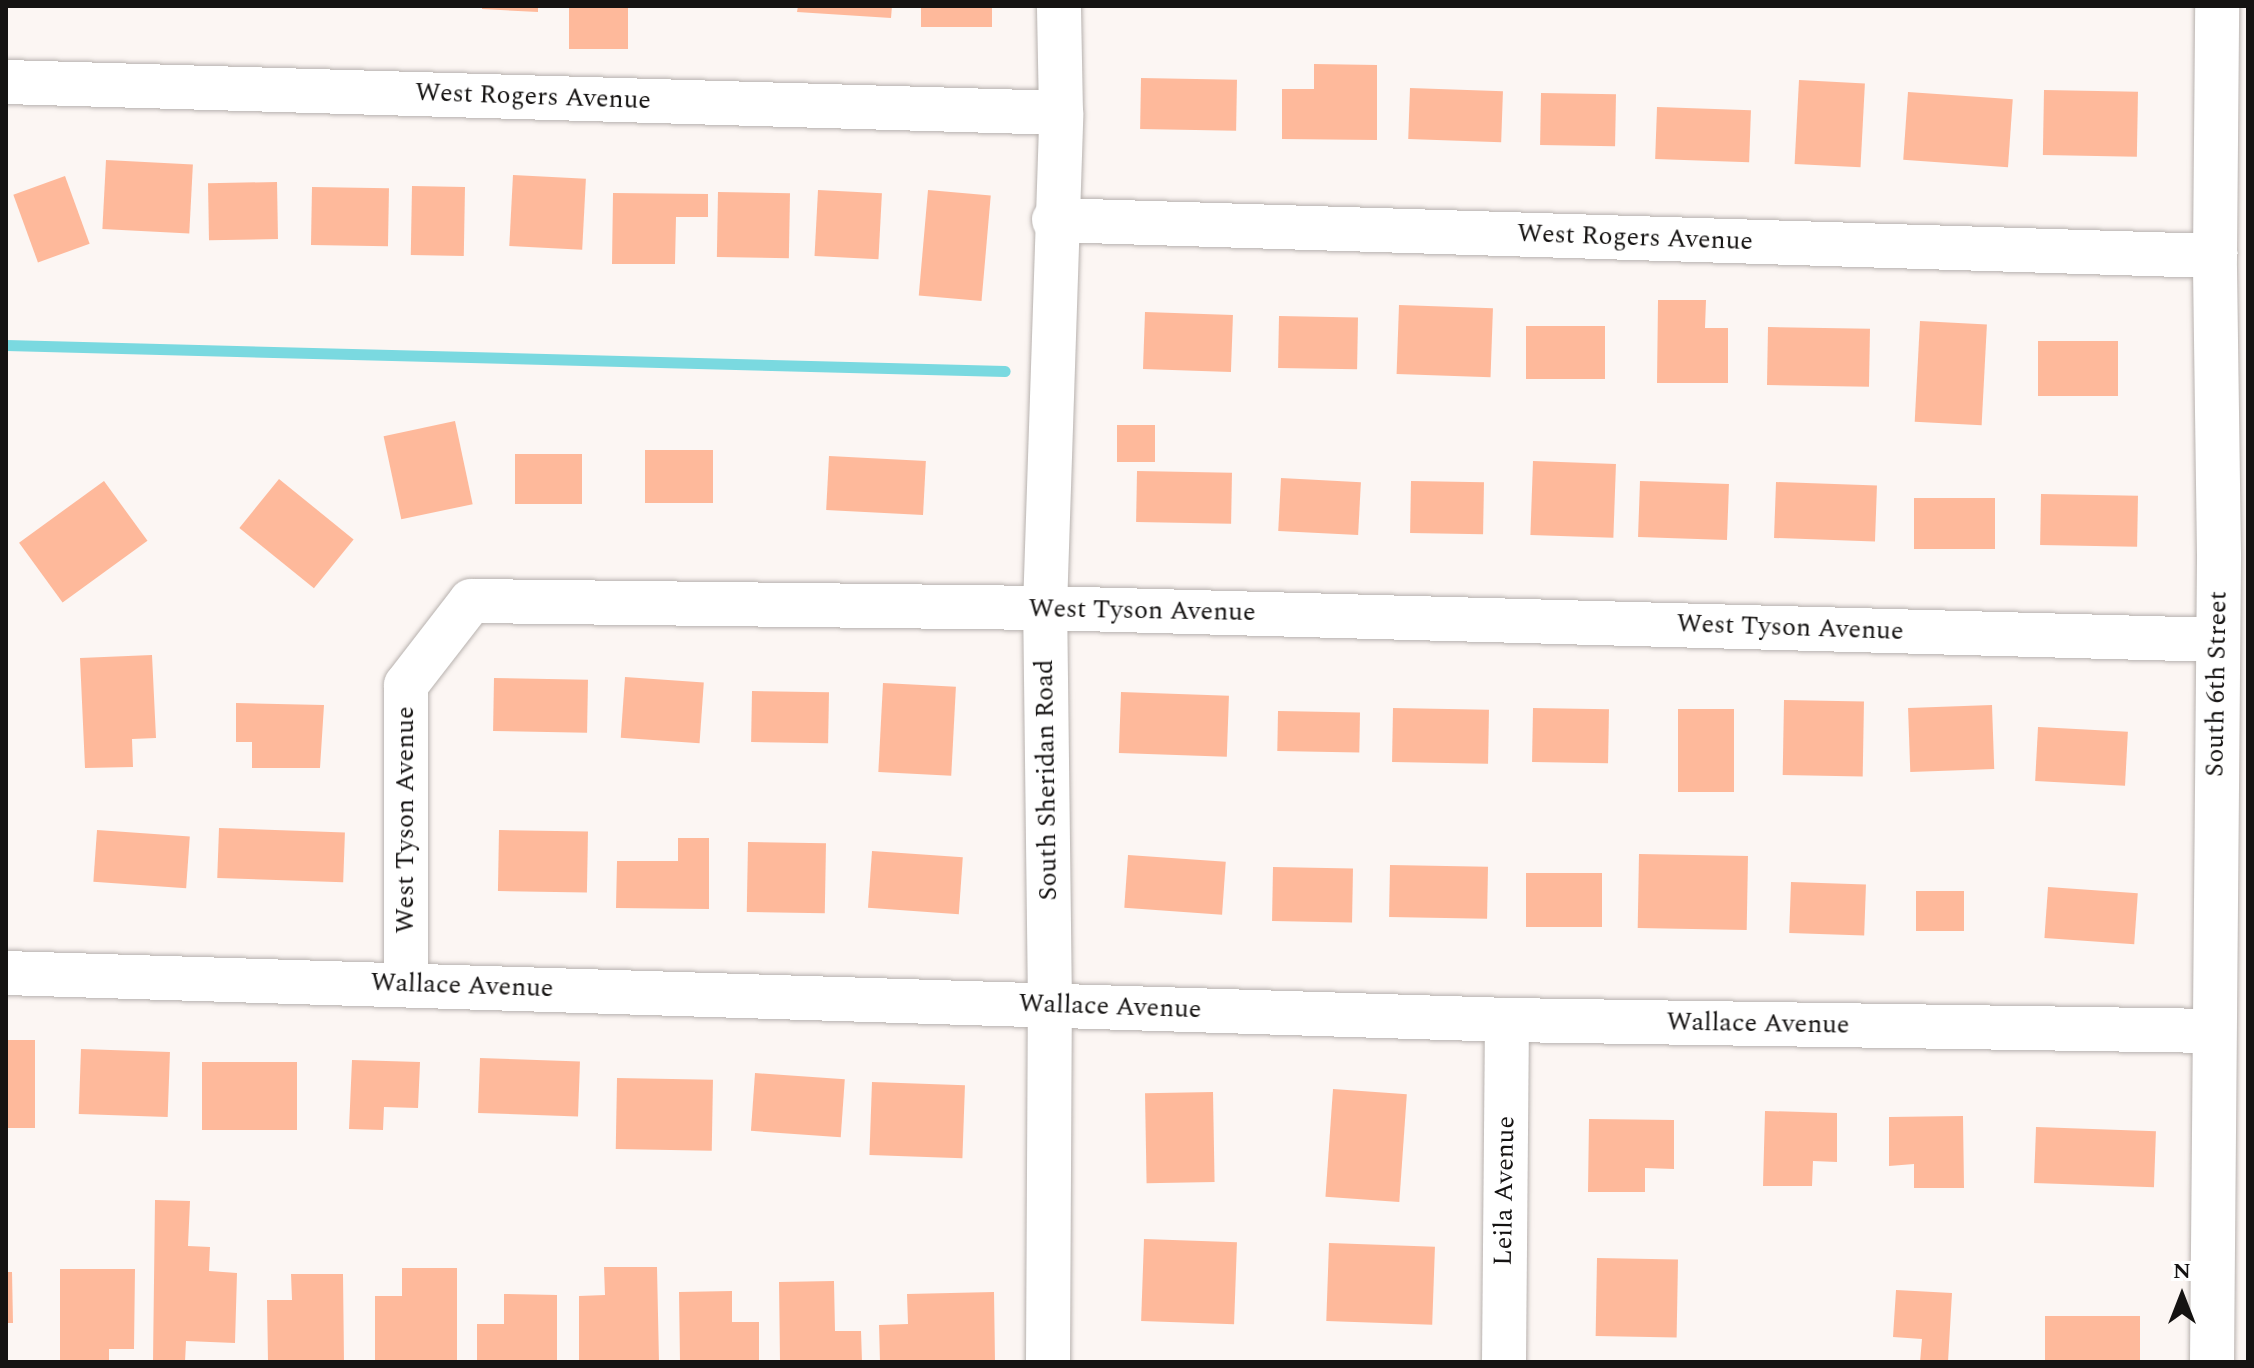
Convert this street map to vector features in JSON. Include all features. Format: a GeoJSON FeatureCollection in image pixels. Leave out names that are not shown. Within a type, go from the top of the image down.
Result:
{"type":"FeatureCollection","features":[{"type":"Feature","properties":{"kind":"street","name":"South Sheridan Road"},"geometry":{"type":"LineString","coordinates":[[1048,1362],[1050,1006],[1045,608],[1054,220],[1061,113],[1059,6]]}},
{"type":"Feature","properties":{"kind":"street","name":"South 6th Street"},"geometry":{"type":"LineString","coordinates":[[2212,1362],[2218,640],[2233,406],[2215,256],[2217,6]]}},
{"type":"Feature","properties":{"kind":"street","name":"West Rogers Avenue"},"geometry":{"type":"LineString","coordinates":[[6,82],[1061,113]]}},
{"type":"Feature","properties":{"kind":"street","name":"West Rogers Avenue"},"geometry":{"type":"LineString","coordinates":[[1054,220],[2215,256]]}},
{"type":"Feature","properties":{"kind":"street","name":"West Tyson Avenue"},"geometry":{"type":"LineString","coordinates":[[406,985],[406,685],[471,601],[1045,608],[2218,640]]}},
{"type":"Feature","properties":{"kind":"street","name":"Wallace Avenue"},"geometry":{"type":"LineString","coordinates":[[6,973],[1507,1020],[2214,1031]]}},
{"type":"Feature","properties":{"kind":"street","name":"Leila Avenue"},"geometry":{"type":"LineString","coordinates":[[1504,1362],[1507,1020]]}},
{"type":"Feature","properties":{"kind":"building"},"geometry":{"type":"Polygon","coordinates":[[[482,6],[538,6],[538,12],[482,9],[482,6]]]}},
{"type":"Feature","properties":{"kind":"building"},"geometry":{"type":"Polygon","coordinates":[[[569,6],[628,6],[628,49],[569,49],[569,6]]]}},
{"type":"Feature","properties":{"kind":"building"},"geometry":{"type":"Polygon","coordinates":[[[798,6],[892,6],[891,18],[797,12],[798,6]]]}},
{"type":"Feature","properties":{"kind":"building"},"geometry":{"type":"Polygon","coordinates":[[[921,6],[992,6],[992,27],[921,27],[921,6]]]}},
{"type":"Feature","properties":{"kind":"building"},"geometry":{"type":"Polygon","coordinates":[[[1314,64],[1377,65],[1377,140],[1282,139],[1282,89],[1314,89],[1314,64]]]}},
{"type":"Feature","properties":{"kind":"building"},"geometry":{"type":"Polygon","coordinates":[[[1141,78],[1237,80],[1236,131],[1140,129],[1141,78]]]}},
{"type":"Feature","properties":{"kind":"building"},"geometry":{"type":"Polygon","coordinates":[[[1799,80],[1865,83],[1861,167],[1795,164],[1799,80]]]}},
{"type":"Feature","properties":{"kind":"building"},"geometry":{"type":"Polygon","coordinates":[[[1410,88],[1503,91],[1501,142],[1408,139],[1410,88]]]}},
{"type":"Feature","properties":{"kind":"building"},"geometry":{"type":"Polygon","coordinates":[[[2044,90],[2138,92],[2137,157],[2043,155],[2044,90]]]}},
{"type":"Feature","properties":{"kind":"building"},"geometry":{"type":"Polygon","coordinates":[[[1908,92],[2013,99],[2008,167],[1903,160],[1908,92]]]}},
{"type":"Feature","properties":{"kind":"building"},"geometry":{"type":"Polygon","coordinates":[[[1541,93],[1616,94],[1615,146],[1540,145],[1541,93]]]}},
{"type":"Feature","properties":{"kind":"building"},"geometry":{"type":"Polygon","coordinates":[[[1657,107],[1751,110],[1749,162],[1655,159],[1657,107]]]}},
{"type":"Feature","properties":{"kind":"building"},"geometry":{"type":"Polygon","coordinates":[[[106,160],[193,165],[189,233],[102,229],[106,160]]]}},
{"type":"Feature","properties":{"kind":"building"},"geometry":{"type":"Polygon","coordinates":[[[513,175],[586,179],[582,250],[509,246],[513,175]]]}},
{"type":"Feature","properties":{"kind":"building"},"geometry":{"type":"Polygon","coordinates":[[[65,176],[90,244],[38,262],[13,195],[65,176]]]}},
{"type":"Feature","properties":{"kind":"building"},"geometry":{"type":"Polygon","coordinates":[[[277,182],[278,239],[209,240],[208,183],[277,182]]]}},
{"type":"Feature","properties":{"kind":"building"},"geometry":{"type":"Polygon","coordinates":[[[412,186],[465,187],[464,256],[411,255],[412,186]]]}},
{"type":"Feature","properties":{"kind":"building"},"geometry":{"type":"Polygon","coordinates":[[[312,187],[389,188],[388,246],[311,245],[312,187]]]}},
{"type":"Feature","properties":{"kind":"building"},"geometry":{"type":"Polygon","coordinates":[[[818,190],[882,193],[878,259],[815,256],[818,190]]]}},
{"type":"Feature","properties":{"kind":"building"},"geometry":{"type":"Polygon","coordinates":[[[928,190],[991,195],[982,301],[919,296],[928,190]]]}},
{"type":"Feature","properties":{"kind":"building"},"geometry":{"type":"Polygon","coordinates":[[[718,192],[790,193],[789,258],[717,257],[718,192]]]}},
{"type":"Feature","properties":{"kind":"building"},"geometry":{"type":"Polygon","coordinates":[[[613,193],[708,194],[708,217],[676,217],[675,264],[612,264],[613,193]]]}},
{"type":"Feature","properties":{"kind":"building"},"geometry":{"type":"Polygon","coordinates":[[[1658,300],[1706,300],[1705,328],[1728,328],[1728,383],[1657,383],[1658,300]]]}},
{"type":"Feature","properties":{"kind":"building"},"geometry":{"type":"Polygon","coordinates":[[[1399,305],[1493,308],[1491,377],[1397,374],[1399,305]]]}},
{"type":"Feature","properties":{"kind":"building"},"geometry":{"type":"Polygon","coordinates":[[[1145,312],[1233,315],[1231,372],[1143,369],[1145,312]]]}},
{"type":"Feature","properties":{"kind":"building"},"geometry":{"type":"Polygon","coordinates":[[[1279,316],[1358,317],[1357,369],[1278,368],[1279,316]]]}},
{"type":"Feature","properties":{"kind":"building"},"geometry":{"type":"Polygon","coordinates":[[[1920,321],[1987,325],[1982,425],[1915,422],[1920,321]]]}},
{"type":"Feature","properties":{"kind":"building"},"geometry":{"type":"Polygon","coordinates":[[[1526,326],[1605,326],[1605,379],[1526,379],[1526,326]]]}},
{"type":"Feature","properties":{"kind":"building"},"geometry":{"type":"Polygon","coordinates":[[[1768,327],[1870,329],[1869,387],[1767,385],[1768,327]]]}},
{"type":"Feature","properties":{"kind":"building"},"geometry":{"type":"Polygon","coordinates":[[[2038,341],[2118,341],[2118,396],[2038,396],[2038,341]]]}},
{"type":"Feature","properties":{"kind":"building"},"geometry":{"type":"Polygon","coordinates":[[[455,421],[473,504],[401,519],[384,436],[455,421]]]}},
{"type":"Feature","properties":{"kind":"building"},"geometry":{"type":"Polygon","coordinates":[[[1117,425],[1155,425],[1155,462],[1117,462],[1117,425]]]}},
{"type":"Feature","properties":{"kind":"building"},"geometry":{"type":"Polygon","coordinates":[[[645,450],[713,450],[713,503],[645,503],[645,450]]]}},
{"type":"Feature","properties":{"kind":"building"},"geometry":{"type":"Polygon","coordinates":[[[515,454],[582,454],[582,504],[515,504],[515,454]]]}},
{"type":"Feature","properties":{"kind":"building"},"geometry":{"type":"Polygon","coordinates":[[[829,456],[926,461],[923,515],[826,510],[829,456]]]}},
{"type":"Feature","properties":{"kind":"building"},"geometry":{"type":"Polygon","coordinates":[[[1533,461],[1616,464],[1613,538],[1530,535],[1533,461]]]}},
{"type":"Feature","properties":{"kind":"building"},"geometry":{"type":"Polygon","coordinates":[[[1137,471],[1232,473],[1231,524],[1136,522],[1137,471]]]}},
{"type":"Feature","properties":{"kind":"building"},"geometry":{"type":"Polygon","coordinates":[[[1281,478],[1361,482],[1358,535],[1278,531],[1281,478]]]}},
{"type":"Feature","properties":{"kind":"building"},"geometry":{"type":"Polygon","coordinates":[[[279,479],[354,539],[314,588],[239,528],[279,479]]]}},
{"type":"Feature","properties":{"kind":"building"},"geometry":{"type":"Polygon","coordinates":[[[104,481],[147,541],[63,603],[19,543],[104,481]]]}},
{"type":"Feature","properties":{"kind":"building"},"geometry":{"type":"Polygon","coordinates":[[[1411,481],[1484,482],[1483,534],[1410,533],[1411,481]]]}},
{"type":"Feature","properties":{"kind":"building"},"geometry":{"type":"Polygon","coordinates":[[[1640,481],[1729,484],[1727,540],[1638,537],[1640,481]]]}},
{"type":"Feature","properties":{"kind":"building"},"geometry":{"type":"Polygon","coordinates":[[[1776,482],[1877,486],[1875,541],[1774,538],[1776,482]]]}},
{"type":"Feature","properties":{"kind":"building"},"geometry":{"type":"Polygon","coordinates":[[[2041,494],[2138,496],[2137,547],[2040,545],[2041,494]]]}},
{"type":"Feature","properties":{"kind":"building"},"geometry":{"type":"Polygon","coordinates":[[[1914,498],[1995,498],[1995,549],[1914,549],[1914,498]]]}},
{"type":"Feature","properties":{"kind":"building"},"geometry":{"type":"Polygon","coordinates":[[[152,655],[156,738],[132,739],[133,767],[85,768],[80,658],[152,655]]]}},
{"type":"Feature","properties":{"kind":"building"},"geometry":{"type":"Polygon","coordinates":[[[625,677],[704,683],[700,743],[621,738],[625,677]]]}},
{"type":"Feature","properties":{"kind":"building"},"geometry":{"type":"Polygon","coordinates":[[[494,678],[588,680],[587,733],[493,731],[494,678]]]}},
{"type":"Feature","properties":{"kind":"building"},"geometry":{"type":"Polygon","coordinates":[[[883,683],[956,687],[951,776],[878,772],[883,683]]]}},
{"type":"Feature","properties":{"kind":"building"},"geometry":{"type":"Polygon","coordinates":[[[752,691],[829,692],[828,743],[751,742],[752,691]]]}},
{"type":"Feature","properties":{"kind":"building"},"geometry":{"type":"Polygon","coordinates":[[[1121,692],[1229,696],[1227,757],[1119,753],[1121,692]]]}},
{"type":"Feature","properties":{"kind":"building"},"geometry":{"type":"Polygon","coordinates":[[[1784,700],[1864,701],[1863,776],[1783,775],[1784,700]]]}},
{"type":"Feature","properties":{"kind":"building"},"geometry":{"type":"Polygon","coordinates":[[[236,703],[324,705],[320,768],[252,768],[252,742],[236,742],[236,703]]]}},
{"type":"Feature","properties":{"kind":"building"},"geometry":{"type":"Polygon","coordinates":[[[1992,705],[1994,769],[1910,772],[1908,708],[1992,705]]]}},
{"type":"Feature","properties":{"kind":"building"},"geometry":{"type":"Polygon","coordinates":[[[1393,708],[1489,710],[1488,764],[1392,762],[1393,708]]]}},
{"type":"Feature","properties":{"kind":"building"},"geometry":{"type":"Polygon","coordinates":[[[1533,708],[1609,709],[1608,763],[1532,762],[1533,708]]]}},
{"type":"Feature","properties":{"kind":"building"},"geometry":{"type":"Polygon","coordinates":[[[1678,709],[1734,709],[1734,792],[1678,792],[1678,709]]]}},
{"type":"Feature","properties":{"kind":"building"},"geometry":{"type":"Polygon","coordinates":[[[1278,711],[1360,712],[1359,752],[1277,751],[1278,711]]]}},
{"type":"Feature","properties":{"kind":"building"},"geometry":{"type":"Polygon","coordinates":[[[2038,727],[2128,732],[2125,786],[2035,781],[2038,727]]]}},
{"type":"Feature","properties":{"kind":"building"},"geometry":{"type":"Polygon","coordinates":[[[219,828],[345,832],[343,882],[217,878],[219,828]]]}},
{"type":"Feature","properties":{"kind":"building"},"geometry":{"type":"Polygon","coordinates":[[[97,830],[190,836],[186,888],[93,882],[97,830]]]}},
{"type":"Feature","properties":{"kind":"building"},"geometry":{"type":"Polygon","coordinates":[[[499,830],[588,832],[587,893],[498,891],[499,830]]]}},
{"type":"Feature","properties":{"kind":"building"},"geometry":{"type":"Polygon","coordinates":[[[678,838],[709,838],[709,909],[616,908],[617,861],[678,861],[678,838]]]}},
{"type":"Feature","properties":{"kind":"building"},"geometry":{"type":"Polygon","coordinates":[[[748,842],[826,843],[825,913],[747,912],[748,842]]]}},
{"type":"Feature","properties":{"kind":"building"},"geometry":{"type":"Polygon","coordinates":[[[872,851],[963,857],[959,914],[868,908],[872,851]]]}},
{"type":"Feature","properties":{"kind":"building"},"geometry":{"type":"Polygon","coordinates":[[[1639,854],[1748,856],[1747,930],[1638,928],[1639,854]]]}},
{"type":"Feature","properties":{"kind":"building"},"geometry":{"type":"Polygon","coordinates":[[[1128,855],[1226,862],[1222,915],[1124,908],[1128,855]]]}},
{"type":"Feature","properties":{"kind":"building"},"geometry":{"type":"Polygon","coordinates":[[[1390,865],[1488,867],[1487,919],[1389,917],[1390,865]]]}},
{"type":"Feature","properties":{"kind":"building"},"geometry":{"type":"Polygon","coordinates":[[[1273,867],[1353,868],[1352,922],[1272,921],[1273,867]]]}},
{"type":"Feature","properties":{"kind":"building"},"geometry":{"type":"Polygon","coordinates":[[[1526,873],[1602,873],[1602,927],[1526,927],[1526,873]]]}},
{"type":"Feature","properties":{"kind":"building"},"geometry":{"type":"Polygon","coordinates":[[[1791,882],[1866,885],[1864,936],[1789,933],[1791,882]]]}},
{"type":"Feature","properties":{"kind":"building"},"geometry":{"type":"Polygon","coordinates":[[[2048,887],[2138,893],[2134,944],[2044,938],[2048,887]]]}},
{"type":"Feature","properties":{"kind":"building"},"geometry":{"type":"Polygon","coordinates":[[[1916,891],[1964,891],[1964,931],[1916,931],[1916,891]]]}},
{"type":"Feature","properties":{"kind":"building"},"geometry":{"type":"Polygon","coordinates":[[[6,1040],[35,1040],[35,1128],[6,1128],[6,1040]]]}},
{"type":"Feature","properties":{"kind":"building"},"geometry":{"type":"Polygon","coordinates":[[[81,1049],[170,1052],[168,1117],[79,1114],[81,1049]]]}},
{"type":"Feature","properties":{"kind":"building"},"geometry":{"type":"Polygon","coordinates":[[[480,1058],[580,1061],[578,1116],[478,1113],[480,1058]]]}},
{"type":"Feature","properties":{"kind":"building"},"geometry":{"type":"Polygon","coordinates":[[[352,1060],[420,1062],[418,1108],[384,1107],[383,1130],[349,1129],[352,1060]]]}},
{"type":"Feature","properties":{"kind":"building"},"geometry":{"type":"Polygon","coordinates":[[[202,1062],[297,1062],[297,1130],[202,1130],[202,1062]]]}},
{"type":"Feature","properties":{"kind":"building"},"geometry":{"type":"Polygon","coordinates":[[[755,1073],[845,1079],[841,1137],[751,1131],[755,1073]]]}},
{"type":"Feature","properties":{"kind":"building"},"geometry":{"type":"Polygon","coordinates":[[[617,1078],[713,1080],[712,1151],[616,1149],[617,1078]]]}},
{"type":"Feature","properties":{"kind":"building"},"geometry":{"type":"Polygon","coordinates":[[[872,1082],[965,1085],[962,1158],[869,1155],[872,1082]]]}},
{"type":"Feature","properties":{"kind":"building"},"geometry":{"type":"Polygon","coordinates":[[[1333,1089],[1407,1094],[1399,1202],[1325,1197],[1333,1089]]]}},
{"type":"Feature","properties":{"kind":"building"},"geometry":{"type":"Polygon","coordinates":[[[1213,1092],[1215,1182],[1147,1183],[1145,1093],[1213,1092]]]}},
{"type":"Feature","properties":{"kind":"building"},"geometry":{"type":"Polygon","coordinates":[[[1765,1111],[1837,1113],[1837,1162],[1813,1161],[1812,1186],[1763,1186],[1765,1111]]]}},
{"type":"Feature","properties":{"kind":"building"},"geometry":{"type":"Polygon","coordinates":[[[1963,1116],[1964,1188],[1914,1188],[1914,1164],[1889,1166],[1889,1117],[1963,1116]]]}},
{"type":"Feature","properties":{"kind":"building"},"geometry":{"type":"Polygon","coordinates":[[[1589,1119],[1674,1120],[1674,1169],[1645,1168],[1645,1192],[1588,1192],[1589,1119]]]}},
{"type":"Feature","properties":{"kind":"building"},"geometry":{"type":"Polygon","coordinates":[[[2036,1127],[2156,1131],[2154,1187],[2034,1183],[2036,1127]]]}},
{"type":"Feature","properties":{"kind":"building"},"geometry":{"type":"Polygon","coordinates":[[[155,1200],[190,1201],[188,1246],[210,1247],[209,1271],[237,1273],[235,1343],[186,1341],[185,1362],[153,1362],[155,1200]]]}},
{"type":"Feature","properties":{"kind":"building"},"geometry":{"type":"Polygon","coordinates":[[[1144,1239],[1237,1242],[1234,1324],[1141,1321],[1144,1239]]]}},
{"type":"Feature","properties":{"kind":"building"},"geometry":{"type":"Polygon","coordinates":[[[1329,1243],[1435,1247],[1432,1325],[1326,1321],[1329,1243]]]}},
{"type":"Feature","properties":{"kind":"building"},"geometry":{"type":"Polygon","coordinates":[[[1597,1258],[1678,1259],[1677,1337],[1596,1336],[1597,1258]]]}},
{"type":"Feature","properties":{"kind":"building"},"geometry":{"type":"Polygon","coordinates":[[[604,1267],[657,1267],[659,1362],[579,1362],[579,1296],[605,1295],[604,1267]]]}},
{"type":"Feature","properties":{"kind":"building"},"geometry":{"type":"Polygon","coordinates":[[[402,1268],[457,1268],[457,1362],[375,1362],[375,1296],[402,1296],[402,1268]]]}},
{"type":"Feature","properties":{"kind":"building"},"geometry":{"type":"Polygon","coordinates":[[[60,1269],[135,1269],[134,1349],[109,1349],[109,1362],[60,1362],[60,1269]]]}},
{"type":"Feature","properties":{"kind":"building"},"geometry":{"type":"Polygon","coordinates":[[[6,1272],[12,1272],[13,1323],[6,1323],[6,1272]]]}},
{"type":"Feature","properties":{"kind":"building"},"geometry":{"type":"Polygon","coordinates":[[[291,1274],[343,1274],[344,1362],[268,1362],[267,1300],[292,1300],[291,1274]]]}},
{"type":"Feature","properties":{"kind":"building"},"geometry":{"type":"Polygon","coordinates":[[[834,1281],[835,1331],[861,1331],[862,1362],[780,1362],[779,1282],[834,1281]]]}},
{"type":"Feature","properties":{"kind":"building"},"geometry":{"type":"Polygon","coordinates":[[[1896,1290],[1952,1293],[1948,1362],[1920,1362],[1922,1339],[1893,1337],[1896,1290]]]}},
{"type":"Feature","properties":{"kind":"building"},"geometry":{"type":"Polygon","coordinates":[[[732,1291],[732,1322],[759,1322],[759,1362],[680,1362],[679,1292],[732,1291]]]}},
{"type":"Feature","properties":{"kind":"building"},"geometry":{"type":"Polygon","coordinates":[[[994,1292],[995,1362],[880,1362],[879,1325],[908,1324],[907,1294],[994,1292]]]}},
{"type":"Feature","properties":{"kind":"building"},"geometry":{"type":"Polygon","coordinates":[[[504,1294],[557,1295],[557,1362],[477,1362],[477,1324],[504,1324],[504,1294]]]}},
{"type":"Feature","properties":{"kind":"building"},"geometry":{"type":"Polygon","coordinates":[[[2045,1316],[2140,1316],[2140,1362],[2045,1362],[2045,1316]]]}},
{"type":"Feature","properties":{"kind":"waterway"},"geometry":{"type":"LineString","coordinates":[[6,345],[1005,371]]}}]}
